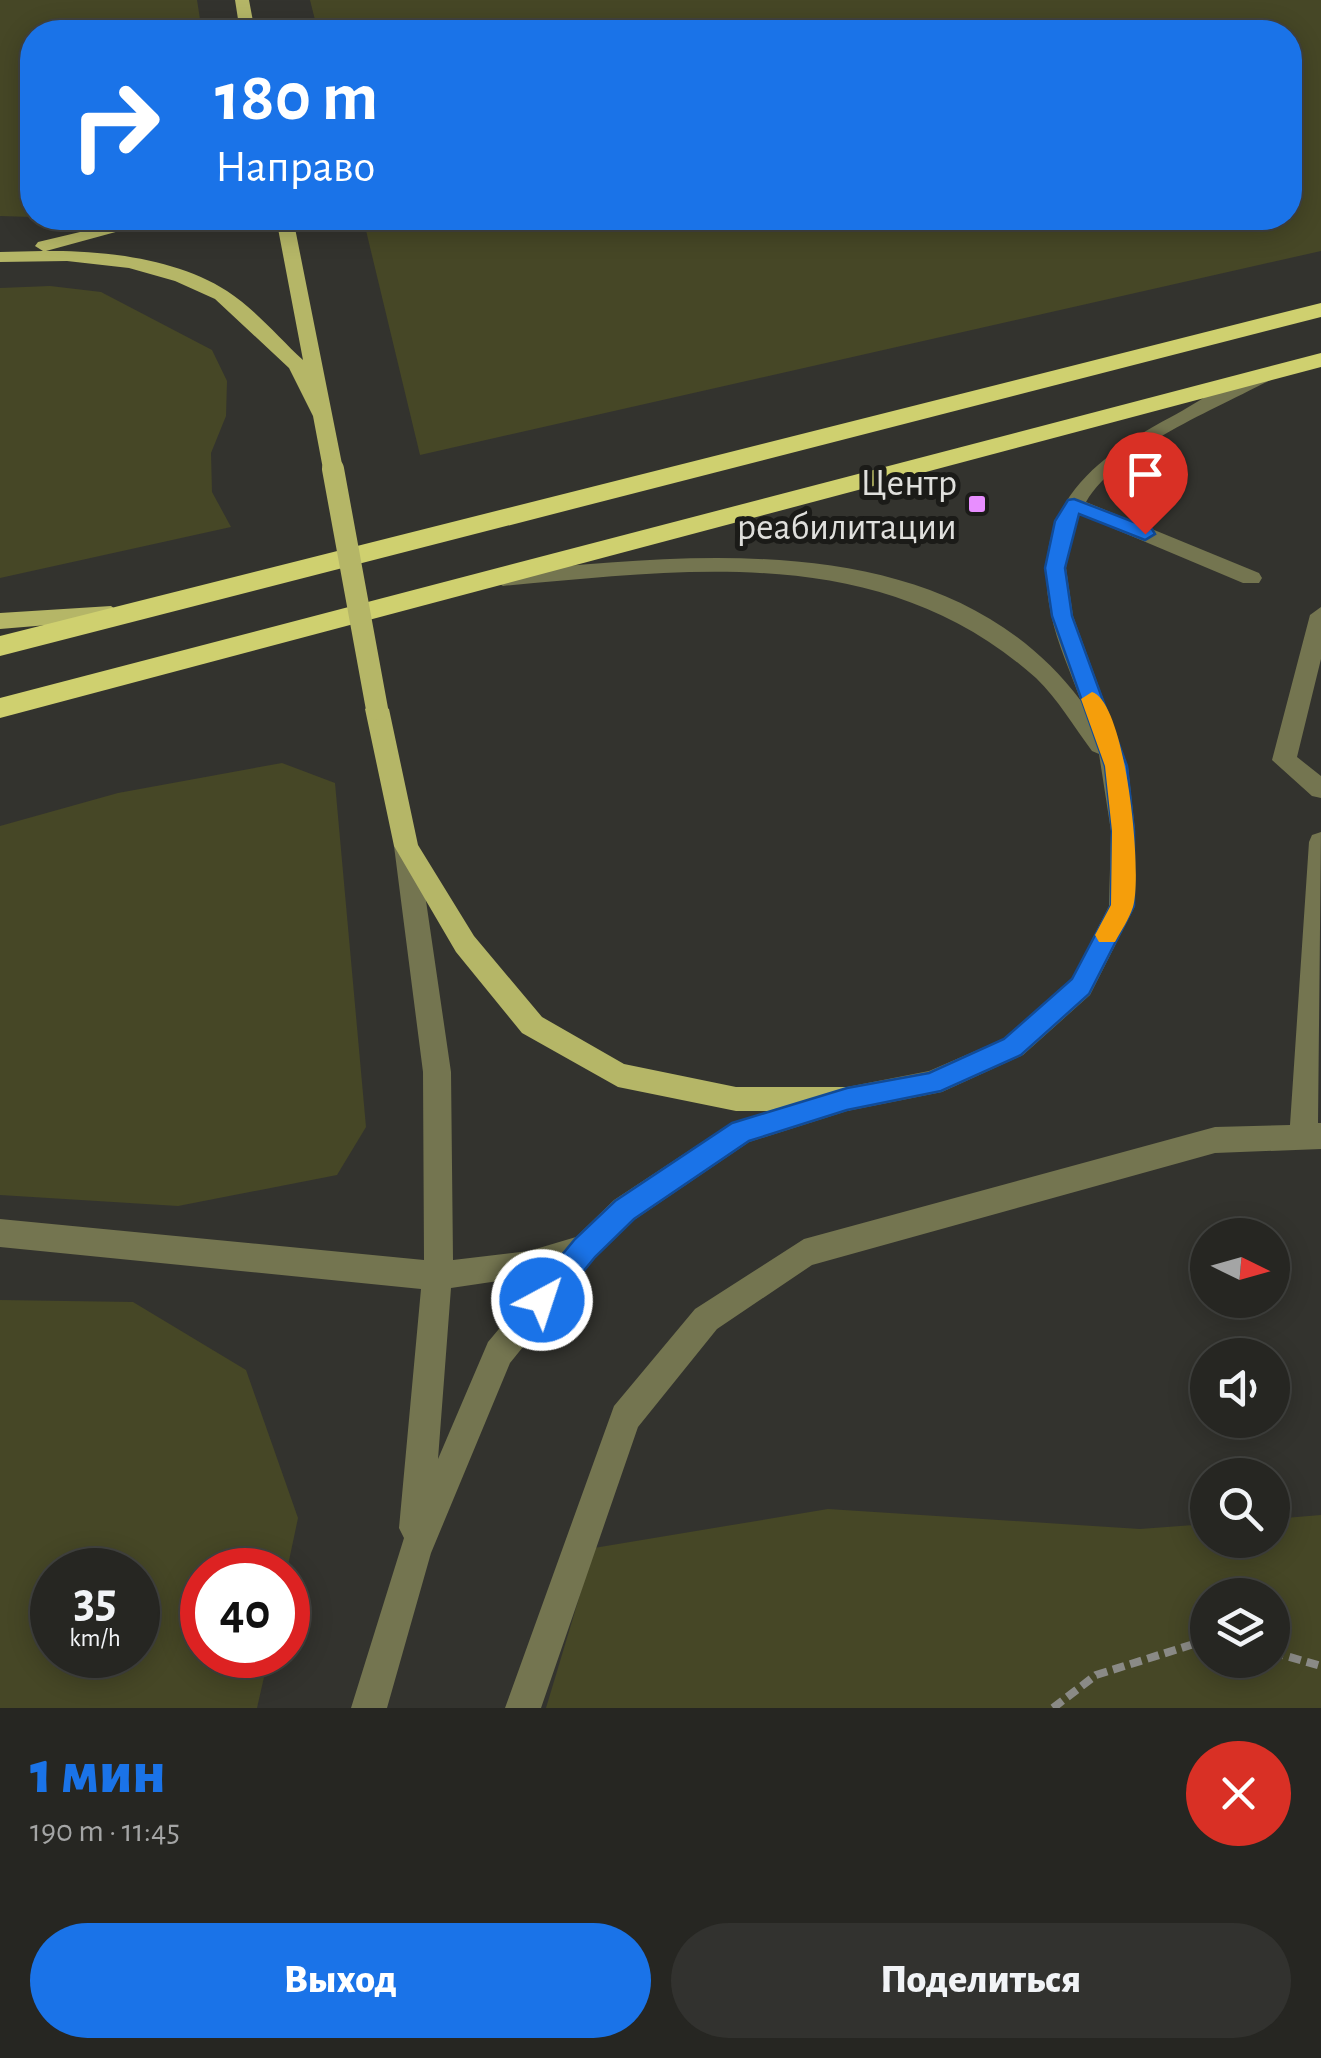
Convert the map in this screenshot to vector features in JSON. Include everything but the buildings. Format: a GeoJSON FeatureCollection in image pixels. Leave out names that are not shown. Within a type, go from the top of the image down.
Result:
{"type":"FeatureCollection","features":[{"type":"Feature","properties":{"kind":"highway"},"geometry":{"type":"LineString","coordinates":[[0,646],[1321,310]]}},
{"type":"Feature","properties":{"kind":"highway"},"geometry":{"type":"LineString","coordinates":[[0,708],[1321,360]]}},
{"type":"Feature","properties":{"kind":"main road"},"geometry":{"type":"LineString","coordinates":[[0,256],[108,230]]}},
{"type":"Feature","properties":{"kind":"main road"},"geometry":{"type":"LineString","coordinates":[[286,230],[406,846],[465,944],[532,1025],[618,1075],[736,1099],[847,1099]]}},
{"type":"Feature","properties":{"kind":"main road"},"geometry":{"type":"LineString","coordinates":[[0,256],[68,256],[130,263],[180,277],[221,295],[296,365],[322,413]]}},
{"type":"Feature","properties":{"kind":"main road"},"geometry":{"type":"LineString","coordinates":[[0,621],[131,612]]}},
{"type":"Feature","properties":{"kind":"street"},"geometry":{"type":"LineString","coordinates":[[369,1708],[414,1554],[499,1352],[585,1248],[624,1210],[741,1132],[847,1099],[932,1083],[1012,1047],[1081,986],[1122,906],[1123,831],[1116,766],[1062,616],[1055,568],[1064,521],[1087,484],[1138,443],[1267,374]]}},
{"type":"Feature","properties":{"kind":"street"},"geometry":{"type":"LineString","coordinates":[[1074,505],[1250,578]]}},
{"type":"Feature","properties":{"kind":"street"},"geometry":{"type":"LineString","coordinates":[[493,580],[636,567],[759,563],[845,572],[928,595],[989,630],[1045,674],[1116,766]]}},
{"type":"Feature","properties":{"kind":"street"},"geometry":{"type":"LineString","coordinates":[[1321,615],[1284,760],[1321,790]]}},
{"type":"Feature","properties":{"kind":"street"},"geometry":{"type":"LineString","coordinates":[[523,1708],[625,1417],[706,1319],[804,1254],[1215,1140],[1312,1136],[1321,842]]}},
{"type":"Feature","properties":{"kind":"street"},"geometry":{"type":"LineString","coordinates":[[406,846],[436,1072],[441,1230],[414,1554]]}},
{"type":"Feature","properties":{"kind":"street"},"geometry":{"type":"LineString","coordinates":[[0,1233],[437,1276],[530,1265],[585,1248]]}},
{"type":"Feature","properties":{"kind":"path"},"geometry":{"type":"LineString","coordinates":[[1052,1708],[1096,1675],[1190,1645]]}},
{"type":"Feature","properties":{"kind":"path"},"geometry":{"type":"LineString","coordinates":[[1290,1657],[1321,1666]]}},
{"type":"Feature","properties":{"kind":"green space"},"geometry":{"type":"Polygon","coordinates":[[[0,0],[197,0],[200,20],[20,20],[20,217],[0,216],[0,0]]]}},
{"type":"Feature","properties":{"kind":"green space"},"geometry":{"type":"Polygon","coordinates":[[[310,0],[1321,0],[1321,251],[420,455],[366,230],[1302,230],[1302,20],[315,20],[310,0]]]}},
{"type":"Feature","properties":{"kind":"green space"},"geometry":{"type":"Polygon","coordinates":[[[50,286],[101,292],[212,350],[227,381],[226,416],[211,453],[212,492],[231,527],[0,578],[0,288],[50,286]]]}},
{"type":"Feature","properties":{"kind":"green space"},"geometry":{"type":"Polygon","coordinates":[[[282,763],[335,783],[366,1127],[337,1175],[178,1206],[0,1195],[0,826],[118,793],[282,763]]]}},
{"type":"Feature","properties":{"kind":"green space"},"geometry":{"type":"Polygon","coordinates":[[[0,1300],[133,1302],[246,1370],[298,1518],[292,1548],[180,1548],[180,1678],[264,1678],[257,1708],[0,1708],[0,1300]]]}},
{"type":"Feature","properties":{"kind":"green space"},"geometry":{"type":"Polygon","coordinates":[[[828,1509],[1140,1529],[1190,1525],[1190,1558],[1290,1558],[1290,1518],[1321,1515],[1321,1708],[546,1708],[594,1548],[828,1509]]]}},
{"type":"Feature","properties":{"kind":"slow traffic"},"geometry":{"type":"LineString","coordinates":[[1092,699],[1116,766],[1123,831],[1122,906],[1107,935]]}},
{"type":"Feature","properties":{"kind":"place","name":"Центр реабилитации"},"geometry":{"type":"Point","coordinates":[977,504]}},
{"type":"Feature","properties":{"kind":"route"},"geometry":{"type":"LineString","coordinates":[[542,1300],[585,1248],[624,1210],[741,1132],[847,1099],[932,1083],[1012,1047],[1081,986],[1122,906],[1123,831],[1116,766],[1062,616],[1055,568],[1064,521],[1074,505],[1145,534]]}}]}
